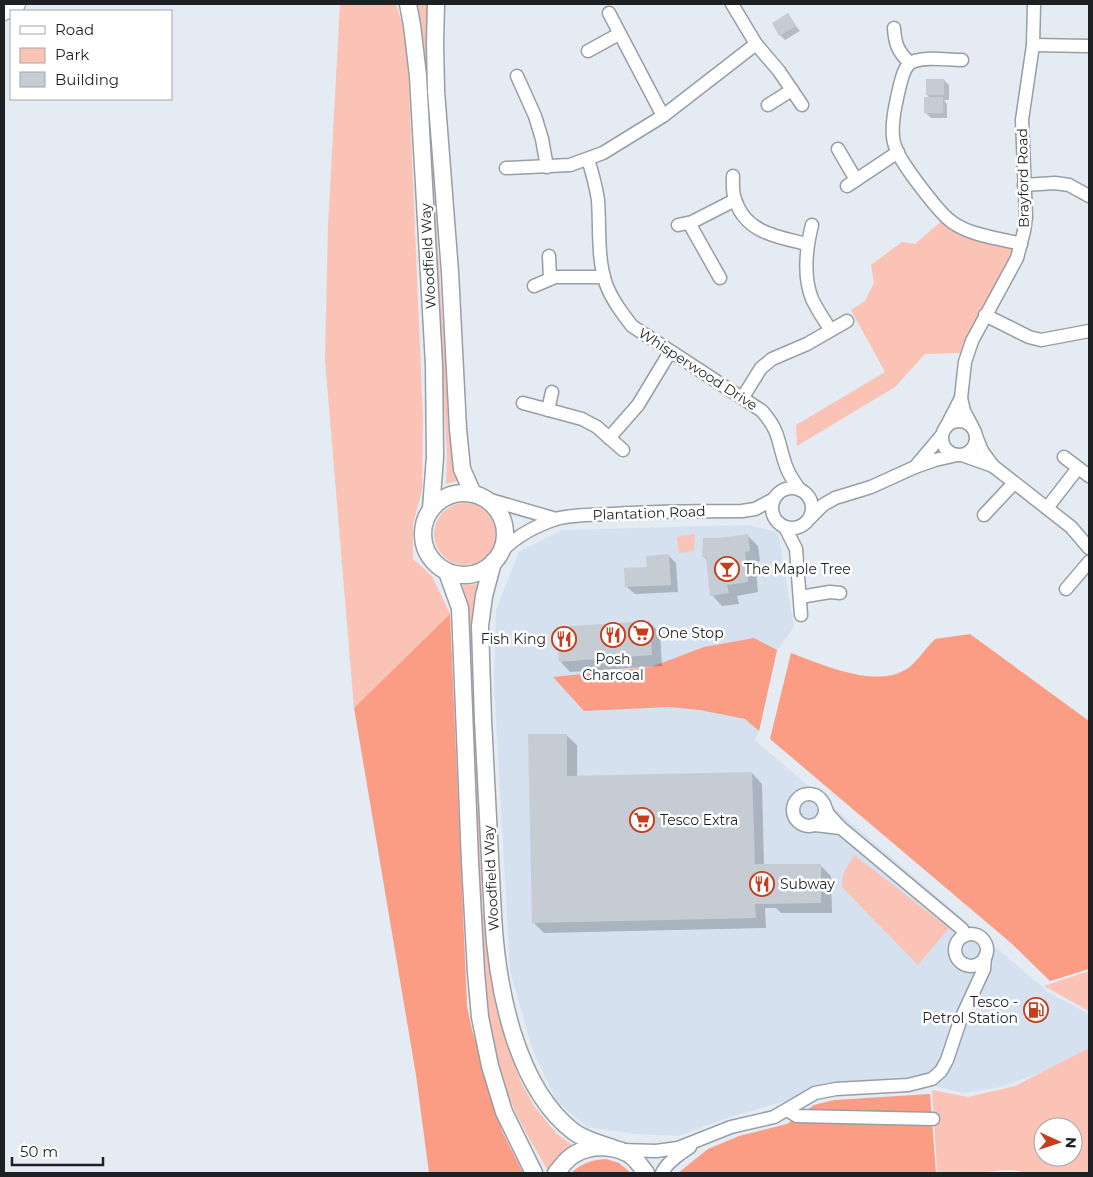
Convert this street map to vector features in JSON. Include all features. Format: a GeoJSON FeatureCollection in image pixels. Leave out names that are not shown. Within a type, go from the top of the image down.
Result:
{"type":"FeatureCollection","features":[{"type":"Feature","properties":{"kind":"main road"},"geometry":{"type":"LineString","coordinates":[[4,10],[15,4]]}},
{"type":"Feature","properties":{"kind":"street","name":"Woodfield Way"},"geometry":{"type":"LineString","coordinates":[[408,4],[418,76],[434,365],[435,458],[431,509]]}},
{"type":"Feature","properties":{"kind":"street","name":"Woodfield Way"},"geometry":{"type":"LineString","coordinates":[[436,4],[434,42],[436,91],[450,272],[458,429],[462,469],[480,496]]}},
{"type":"Feature","properties":{"kind":"street"},"geometry":{"type":"LineString","coordinates":[[732,4],[756,44],[779,71],[802,105]]}},
{"type":"Feature","properties":{"kind":"street","name":"Brayford Road"},"geometry":{"type":"LineString","coordinates":[[992,466],[982,452],[974,430],[964,412],[961,398],[965,362],[972,341],[1017,258],[1021,244],[1026,217],[1022,120],[1033,45],[1034,4]]}},
{"type":"Feature","properties":{"kind":"street"},"geometry":{"type":"LineString","coordinates":[[609,13],[663,116]]}},
{"type":"Feature","properties":{"kind":"street"},"geometry":{"type":"LineString","coordinates":[[894,28],[897,49],[901,56],[910,63]]}},
{"type":"Feature","properties":{"kind":"street"},"geometry":{"type":"LineString","coordinates":[[588,51],[619,34]]}},
{"type":"Feature","properties":{"kind":"street"},"geometry":{"type":"LineString","coordinates":[[506,168],[570,165],[603,153],[663,116],[756,44]]}},
{"type":"Feature","properties":{"kind":"street"},"geometry":{"type":"LineString","coordinates":[[1033,45],[1089,46]]}},
{"type":"Feature","properties":{"kind":"street"},"geometry":{"type":"LineString","coordinates":[[962,60],[924,59],[910,63],[904,72],[896,103],[893,132],[894,145],[939,211],[951,222],[970,231],[1021,244]]}},
{"type":"Feature","properties":{"kind":"street"},"geometry":{"type":"LineString","coordinates":[[517,76],[536,116],[547,167]]}},
{"type":"Feature","properties":{"kind":"street"},"geometry":{"type":"LineString","coordinates":[[768,105],[792,90]]}},
{"type":"Feature","properties":{"kind":"street"},"geometry":{"type":"LineString","coordinates":[[838,148],[852,183],[898,152]]}},
{"type":"Feature","properties":{"kind":"street","name":"Whisperwood Drive"},"geometry":{"type":"LineString","coordinates":[[588,159],[597,198],[601,263],[604,277],[614,301],[632,326],[762,411],[771,421],[781,442],[785,464],[791,477],[803,492]]}},
{"type":"Feature","properties":{"kind":"street"},"geometry":{"type":"LineString","coordinates":[[733,176],[735,200],[750,224],[772,236],[807,244]]}},
{"type":"Feature","properties":{"kind":"street"},"geometry":{"type":"LineString","coordinates":[[1024,185],[1069,185],[1089,196]]}},
{"type":"Feature","properties":{"kind":"street"},"geometry":{"type":"LineString","coordinates":[[720,278],[684,224],[735,200]]}},
{"type":"Feature","properties":{"kind":"street"},"geometry":{"type":"LineString","coordinates":[[812,225],[807,244],[806,262],[809,289],[813,300],[830,329]]}},
{"type":"Feature","properties":{"kind":"street"},"geometry":{"type":"LineString","coordinates":[[549,256],[550,278]]}},
{"type":"Feature","properties":{"kind":"street"},"geometry":{"type":"LineString","coordinates":[[534,286],[550,278],[604,277]]}},
{"type":"Feature","properties":{"kind":"street"},"geometry":{"type":"LineString","coordinates":[[985,315],[1029,337],[1041,340],[1089,331]]}},
{"type":"Feature","properties":{"kind":"street"},"geometry":{"type":"LineString","coordinates":[[742,397],[761,368],[772,359],[807,344],[847,320]]}},
{"type":"Feature","properties":{"kind":"street"},"geometry":{"type":"LineString","coordinates":[[609,438],[638,405],[670,352]]}},
{"type":"Feature","properties":{"kind":"street"},"geometry":{"type":"LineString","coordinates":[[548,410],[552,392]]}},
{"type":"Feature","properties":{"kind":"street","name":"Brayford Road"},"geometry":{"type":"LineString","coordinates":[[944,431],[961,398]]}},
{"type":"Feature","properties":{"kind":"street"},"geometry":{"type":"LineString","coordinates":[[523,403],[582,419],[597,427],[623,450]]}},
{"type":"Feature","properties":{"kind":"street"},"geometry":{"type":"LineString","coordinates":[[801,614],[796,549],[800,532],[807,521],[823,505],[835,498],[871,487],[935,460],[970,452],[974,446],[974,430],[965,422],[960,420],[954,421],[916,468]]}},
{"type":"Feature","properties":{"kind":"street"},"geometry":{"type":"LineString","coordinates":[[944,431],[942,441],[946,450],[953,455],[960,455],[992,466],[1070,527],[1089,548]]}},
{"type":"Feature","properties":{"kind":"street"},"geometry":{"type":"LineString","coordinates":[[1064,457],[1089,476]]}},
{"type":"Feature","properties":{"kind":"street","name":"Whisperwood Drive"},"geometry":{"type":"LineString","coordinates":[[777,496],[785,464]]}},
{"type":"Feature","properties":{"kind":"street"},"geometry":{"type":"LineString","coordinates":[[1047,508],[1078,468]]}},
{"type":"Feature","properties":{"kind":"street"},"geometry":{"type":"LineString","coordinates":[[984,515],[1014,482]]}},
{"type":"Feature","properties":{"kind":"street"},"geometry":{"type":"LineString","coordinates":[[796,549],[772,511],[777,496],[786,489],[835,498]]}},
{"type":"Feature","properties":{"kind":"street"},"geometry":{"type":"LineString","coordinates":[[782,525],[794,528],[807,521],[812,504],[803,492]]}},
{"type":"Feature","properties":{"kind":"street"},"geometry":{"type":"LineString","coordinates":[[463,493],[480,496],[496,509],[502,519],[505,531],[504,543],[497,557],[482,571],[468,575],[447,572],[435,564],[427,552],[423,536],[424,522],[431,509],[449,496],[463,493]]}},
{"type":"Feature","properties":{"kind":"street","name":"Plantation Road"},"geometry":{"type":"LineString","coordinates":[[480,496],[513,508],[556,519]]}},
{"type":"Feature","properties":{"kind":"street","name":"Plantation Road"},"geometry":{"type":"LineString","coordinates":[[497,557],[512,540],[527,531],[556,519],[639,512],[742,511],[755,509],[777,496]]}},
{"type":"Feature","properties":{"kind":"street","name":"Plantation Road"},"geometry":{"type":"LineString","coordinates":[[742,511],[782,525]]}},
{"type":"Feature","properties":{"kind":"street","name":"Woodfield Way"},"geometry":{"type":"LineString","coordinates":[[497,557],[484,596],[480,626],[495,945],[509,1018],[520,1051],[537,1088],[553,1112],[576,1133],[633,1158],[646,1173]]}},
{"type":"Feature","properties":{"kind":"street"},"geometry":{"type":"LineString","coordinates":[[1066,589],[1089,562]]}},
{"type":"Feature","properties":{"kind":"street","name":"Woodfield Way"},"geometry":{"type":"LineString","coordinates":[[447,572],[460,608],[470,862],[480,1017],[490,1066],[504,1112],[534,1173]]}},
{"type":"Feature","properties":{"kind":"street"},"geometry":{"type":"LineString","coordinates":[[800,597],[830,592],[840,593]]}},
{"type":"Feature","properties":{"kind":"street"},"geometry":{"type":"LineString","coordinates":[[841,828],[815,825],[806,826],[798,822],[793,813],[794,804],[798,799],[807,794],[818,797],[824,804],[828,814],[841,828],[962,929],[964,936]]}},
{"type":"Feature","properties":{"kind":"street"},"geometry":{"type":"LineString","coordinates":[[815,825],[822,819],[824,804]]}},
{"type":"Feature","properties":{"kind":"street"},"geometry":{"type":"LineString","coordinates":[[556,1173],[564,1162],[576,1153],[593,1147],[656,1151],[678,1148],[731,1127],[774,1117],[815,1093],[836,1089],[908,1085],[932,1079],[947,1060],[960,1021],[984,969],[987,950],[984,940],[976,935],[964,936],[955,949],[957,957],[973,976],[973,990]]}},
{"type":"Feature","properties":{"kind":"street"},"geometry":{"type":"LineString","coordinates":[[963,964],[974,966],[983,961],[985,957]]}},
{"type":"Feature","properties":{"kind":"street"},"geometry":{"type":"LineString","coordinates":[[787,1110],[797,1116],[933,1119]]}},
{"type":"Feature","properties":{"kind":"street"},"geometry":{"type":"LineString","coordinates":[[662,1173],[674,1158],[702,1138]]}},
{"type":"Feature","properties":{"kind":"shaded area"},"geometry":{"type":"Polygon","coordinates":[[[747,525],[778,532],[794,627],[777,650],[759,731],[755,740],[1048,992],[1089,1014],[1089,1049],[1058,1067],[997,1088],[962,1093],[901,1077],[822,1085],[789,1100],[733,1116],[678,1136],[636,1134],[587,1127],[556,1101],[531,1045],[510,970],[494,683],[496,610],[519,552],[562,530],[747,525]]]}},
{"type":"Feature","properties":{"kind":"shaded area"},"geometry":{"type":"Polygon","coordinates":[[[450,614],[467,1006],[472,1030],[502,1131],[523,1173],[429,1173],[416,1075],[354,708],[450,614]]]}},
{"type":"Feature","properties":{"kind":"shaded area"},"geometry":{"type":"Polygon","coordinates":[[[970,634],[1089,721],[1089,969],[1050,981],[1011,943],[770,739],[791,653],[853,674],[885,676],[900,673],[912,665],[935,639],[970,634]]]}},
{"type":"Feature","properties":{"kind":"shaded area"},"geometry":{"type":"Polygon","coordinates":[[[754,638],[777,650],[759,731],[745,719],[700,710],[669,707],[584,711],[553,677],[651,667],[704,647],[754,638]]]}},
{"type":"Feature","properties":{"kind":"shaded area"},"geometry":{"type":"Polygon","coordinates":[[[930,1094],[936,1173],[678,1173],[708,1149],[739,1136],[787,1124],[814,1105],[834,1100],[930,1094]]]}},
{"type":"Feature","properties":{"kind":"shaded area"},"geometry":{"type":"Polygon","coordinates":[[[606,1159],[619,1163],[631,1173],[571,1173],[587,1163],[606,1159]]]}},
{"type":"Feature","properties":{"kind":"green space"},"geometry":{"type":"Polygon","coordinates":[[[340,4],[396,4],[407,40],[423,419],[422,490],[413,524],[413,559],[432,576],[450,614],[354,708],[325,360],[328,226],[340,4]]]}},
{"type":"Feature","properties":{"kind":"green space"},"geometry":{"type":"Polygon","coordinates":[[[416,4],[430,4],[427,48],[429,113],[450,433],[461,480],[446,484],[447,455],[421,24],[416,4]]]}},
{"type":"Feature","properties":{"kind":"green space"},"geometry":{"type":"Polygon","coordinates":[[[944,219],[1016,246],[961,353],[925,354],[895,387],[797,446],[796,425],[885,372],[851,310],[865,301],[874,283],[871,265],[902,242],[915,244],[944,219]]]}},
{"type":"Feature","properties":{"kind":"green space"},"geometry":{"type":"Polygon","coordinates":[[[465,503],[482,508],[487,512],[491,517],[496,534],[491,551],[487,556],[482,560],[465,565],[448,560],[443,556],[439,551],[434,534],[439,517],[443,512],[448,508],[465,503]]]}},
{"type":"Feature","properties":{"kind":"green space"},"geometry":{"type":"Polygon","coordinates":[[[695,534],[694,551],[679,553],[677,537],[695,534]]]}},
{"type":"Feature","properties":{"kind":"green space"},"geometry":{"type":"Polygon","coordinates":[[[480,584],[482,902],[491,980],[520,1080],[534,1106],[557,1134],[574,1146],[549,1173],[524,1129],[508,1094],[496,1050],[484,986],[478,921],[468,618],[462,585],[480,584]]]}},
{"type":"Feature","properties":{"kind":"green space"},"geometry":{"type":"Polygon","coordinates":[[[854,855],[949,928],[918,965],[842,887],[843,874],[854,855]]]}},
{"type":"Feature","properties":{"kind":"green space"},"geometry":{"type":"Polygon","coordinates":[[[1089,971],[1089,1011],[1044,986],[1089,971]]]}},
{"type":"Feature","properties":{"kind":"green space"},"geometry":{"type":"Polygon","coordinates":[[[1089,1048],[1089,1173],[1026,1173],[1008,1170],[963,1174],[937,1171],[932,1090],[968,1097],[1015,1086],[1089,1048]]]}},
{"type":"Feature","properties":{"kind":"building"},"geometry":{"type":"Polygon","coordinates":[[[788,13],[796,26],[779,36],[772,23],[788,13]]]}},
{"type":"Feature","properties":{"kind":"building"},"geometry":{"type":"Polygon","coordinates":[[[926,79],[944,79],[944,95],[926,95],[926,79]]]}},
{"type":"Feature","properties":{"kind":"building"},"geometry":{"type":"Polygon","coordinates":[[[924,97],[943,97],[943,113],[924,113],[924,97]]]}},
{"type":"Feature","properties":{"kind":"building","name":"The Maple Tree"},"geometry":{"type":"Polygon","coordinates":[[[748,534],[750,551],[745,552],[748,582],[727,585],[729,593],[710,596],[706,557],[702,557],[703,538],[748,534]]]}},
{"type":"Feature","properties":{"kind":"building"},"geometry":{"type":"Polygon","coordinates":[[[669,554],[671,585],[625,587],[624,568],[647,567],[646,556],[669,554]]]}},
{"type":"Feature","properties":{"kind":"building"},"geometry":{"type":"Polygon","coordinates":[[[650,621],[652,655],[559,662],[556,627],[650,621]]]}},
{"type":"Feature","properties":{"kind":"building","name":"Tesco Extra"},"geometry":{"type":"Polygon","coordinates":[[[528,734],[567,734],[567,776],[752,772],[755,864],[821,864],[821,903],[755,904],[756,918],[532,923],[528,734]]]}},
{"type":"Feature","properties":{"kind":"place","name":"The Maple Tree"},"geometry":{"type":"Point","coordinates":[727,569]}},
{"type":"Feature","properties":{"kind":"place","name":"One Stop"},"geometry":{"type":"Point","coordinates":[641,633]}},
{"type":"Feature","properties":{"kind":"place","name":"Posh Charcoal"},"geometry":{"type":"Point","coordinates":[613,635]}},
{"type":"Feature","properties":{"kind":"place","name":"Fish King"},"geometry":{"type":"Point","coordinates":[564,639]}},
{"type":"Feature","properties":{"kind":"place","name":"Tesco Extra"},"geometry":{"type":"Point","coordinates":[642,820]}},
{"type":"Feature","properties":{"kind":"place","name":"Subway"},"geometry":{"type":"Point","coordinates":[762,884]}},
{"type":"Feature","properties":{"kind":"place","name":"Tesco - Petrol Station"},"geometry":{"type":"Point","coordinates":[1036,1010]}}]}
